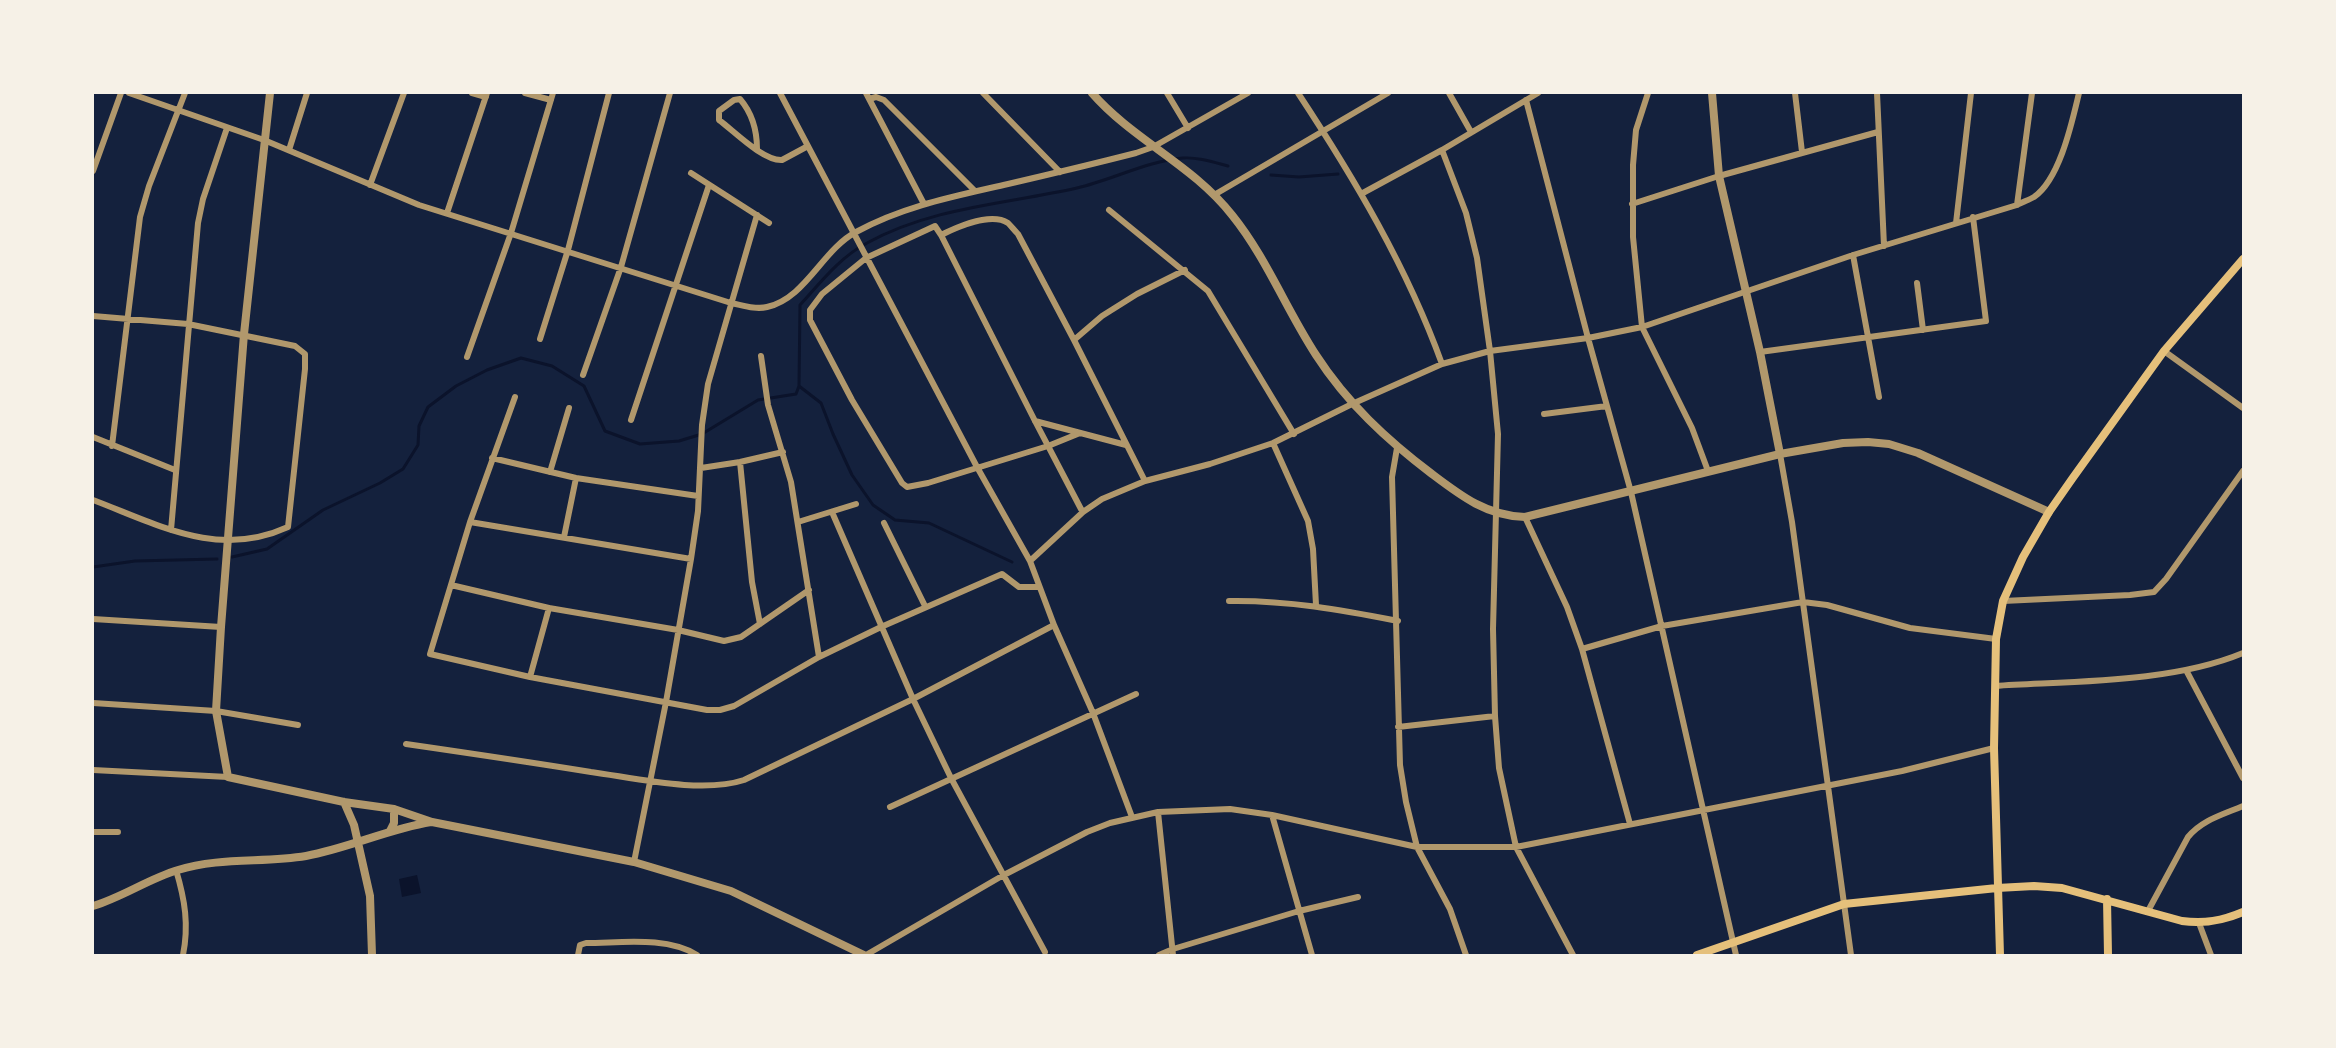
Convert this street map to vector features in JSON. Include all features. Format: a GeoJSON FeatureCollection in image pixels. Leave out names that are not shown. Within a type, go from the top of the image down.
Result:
{"type":"FeatureCollection","features":[{"type":"Feature","properties":{"kind":"main road"},"geometry":{"type":"LineString","coordinates":[[2000,955],[1994,748],[1996,639],[2003,601],[2023,557],[2049,512],[2164,351],[2243,259]]}},
{"type":"Feature","properties":{"kind":"main road"},"geometry":{"type":"LineString","coordinates":[[1698,955],[1844,904],[1997,888],[2034,886],[2062,888],[2199,923],[2227,918],[2243,912]]}},
{"type":"Feature","properties":{"kind":"main road"},"geometry":{"type":"LineString","coordinates":[[2107,899],[2108,955]]}},
{"type":"Feature","properties":{"kind":"street"},"geometry":{"type":"LineString","coordinates":[[93,171],[121,93]]}},
{"type":"Feature","properties":{"kind":"street"},"geometry":{"type":"LineString","coordinates":[[129,93],[264,140],[370,185],[447,213],[731,303],[765,308],[782,301],[795,292],[831,252],[880,219],[924,204],[1154,147],[1248,93]]}},
{"type":"Feature","properties":{"kind":"street"},"geometry":{"type":"LineString","coordinates":[[112,446],[140,217],[149,186],[185,93]]}},
{"type":"Feature","properties":{"kind":"street"},"geometry":{"type":"LineString","coordinates":[[228,777],[216,711],[221,627],[244,334],[270,93]]}},
{"type":"Feature","properties":{"kind":"street"},"geometry":{"type":"LineString","coordinates":[[289,150],[307,93]]}},
{"type":"Feature","properties":{"kind":"street"},"geometry":{"type":"LineString","coordinates":[[370,185],[404,93]]}},
{"type":"Feature","properties":{"kind":"street"},"geometry":{"type":"LineString","coordinates":[[447,213],[487,95],[472,93]]}},
{"type":"Feature","properties":{"kind":"street"},"geometry":{"type":"LineString","coordinates":[[467,357],[511,233],[552,97],[525,93]]}},
{"type":"Feature","properties":{"kind":"street"},"geometry":{"type":"LineString","coordinates":[[540,339],[568,250],[609,93]]}},
{"type":"Feature","properties":{"kind":"street"},"geometry":{"type":"LineString","coordinates":[[583,375],[621,267],[670,93]]}},
{"type":"Feature","properties":{"kind":"street"},"geometry":{"type":"LineString","coordinates":[[780,93],[861,251],[1030,561],[1054,625],[1093,713],[1132,817]]}},
{"type":"Feature","properties":{"kind":"street"},"geometry":{"type":"LineString","coordinates":[[983,93],[1060,172]]}},
{"type":"Feature","properties":{"kind":"street"},"geometry":{"type":"LineString","coordinates":[[1167,93],[1188,128]]}},
{"type":"Feature","properties":{"kind":"street"},"geometry":{"type":"LineString","coordinates":[[1298,93],[1361,194],[1413,291],[1442,364]]}},
{"type":"Feature","properties":{"kind":"street"},"geometry":{"type":"LineString","coordinates":[[1214,195],[1388,93]]}},
{"type":"Feature","properties":{"kind":"street"},"geometry":{"type":"LineString","coordinates":[[1449,93],[1471,132]]}},
{"type":"Feature","properties":{"kind":"street"},"geometry":{"type":"LineString","coordinates":[[1361,194],[1442,150],[1538,93]]}},
{"type":"Feature","properties":{"kind":"street"},"geometry":{"type":"LineString","coordinates":[[1648,93],[1636,130],[1632,204],[1636,283],[1642,327],[1692,428],[1708,471]]}},
{"type":"Feature","properties":{"kind":"street"},"geometry":{"type":"LineString","coordinates":[[1712,93],[1719,176],[1760,352],[1780,454],[1803,602],[1851,955]]}},
{"type":"Feature","properties":{"kind":"street"},"geometry":{"type":"LineString","coordinates":[[1795,93],[1802,152]]}},
{"type":"Feature","properties":{"kind":"street"},"geometry":{"type":"LineString","coordinates":[[1877,93],[1884,246]]}},
{"type":"Feature","properties":{"kind":"street"},"geometry":{"type":"LineString","coordinates":[[1956,223],[1971,93]]}},
{"type":"Feature","properties":{"kind":"street"},"geometry":{"type":"LineString","coordinates":[[2017,205],[2032,93]]}},
{"type":"Feature","properties":{"kind":"street"},"geometry":{"type":"LineString","coordinates":[[1030,561],[1102,499],[1145,481],[1210,464],[1273,443],[1352,404],[1442,364],[1491,351],[1588,338],[1642,327],[1853,255],[2017,205],[2035,196],[2059,162],[2069,134],[2079,93]]}},
{"type":"Feature","properties":{"kind":"street"},"geometry":{"type":"LineString","coordinates":[[1095,94],[1112,115],[1186,170],[1232,214],[1250,240],[1315,353],[1352,404],[1398,448],[1462,496],[1496,514],[1525,517],[1780,454],[1843,443],[1889,444],[1918,453],[2049,512]]}},
{"type":"Feature","properties":{"kind":"street"},"geometry":{"type":"LineString","coordinates":[[868,96],[884,100],[975,191]]}},
{"type":"Feature","properties":{"kind":"street"},"geometry":{"type":"LineString","coordinates":[[868,96],[924,204]]}},
{"type":"Feature","properties":{"kind":"street"},"geometry":{"type":"LineString","coordinates":[[757,149],[754,125],[740,99],[734,100],[719,111],[719,120],[757,149],[776,160],[807,146]]}},
{"type":"Feature","properties":{"kind":"street"},"geometry":{"type":"LineString","coordinates":[[1526,100],[1631,492],[1736,955]]}},
{"type":"Feature","properties":{"kind":"street"},"geometry":{"type":"LineString","coordinates":[[171,530],[198,223],[203,199],[227,129]]}},
{"type":"Feature","properties":{"kind":"street"},"geometry":{"type":"LineString","coordinates":[[1632,204],[1719,176],[1878,132]]}},
{"type":"Feature","properties":{"kind":"street"},"geometry":{"type":"LineString","coordinates":[[1442,150],[1466,213],[1472,236],[1491,351],[1498,434],[1493,629],[1499,768],[1516,847],[1573,955]]}},
{"type":"Feature","properties":{"kind":"street"},"geometry":{"type":"LineString","coordinates":[[691,173],[769,223]]}},
{"type":"Feature","properties":{"kind":"street"},"geometry":{"type":"LineString","coordinates":[[631,420],[709,185]]}},
{"type":"Feature","properties":{"kind":"street"},"geometry":{"type":"LineString","coordinates":[[1109,210],[1208,291],[1294,434]]}},
{"type":"Feature","properties":{"kind":"street"},"geometry":{"type":"LineString","coordinates":[[634,862],[666,702],[691,559],[701,468],[702,425],[708,384],[757,215]]}},
{"type":"Feature","properties":{"kind":"street"},"geometry":{"type":"LineString","coordinates":[[1760,352],[1986,321],[1973,218]]}},
{"type":"Feature","properties":{"kind":"street"},"geometry":{"type":"LineString","coordinates":[[941,236],[980,220],[1008,223],[1018,234],[1145,481]]}},
{"type":"Feature","properties":{"kind":"street"},"geometry":{"type":"LineString","coordinates":[[1080,433],[1048,446],[921,485],[905,486],[852,400],[809,315],[810,310],[822,294],[866,258],[935,226],[941,236],[1035,421],[1048,446],[1083,513]]}},
{"type":"Feature","properties":{"kind":"street"},"geometry":{"type":"LineString","coordinates":[[1853,255],[1879,397]]}},
{"type":"Feature","properties":{"kind":"street"},"geometry":{"type":"LineString","coordinates":[[1074,340],[1102,316],[1137,294],[1185,270]]}},
{"type":"Feature","properties":{"kind":"street"},"geometry":{"type":"LineString","coordinates":[[1917,283],[1923,330]]}},
{"type":"Feature","properties":{"kind":"street"},"geometry":{"type":"LineString","coordinates":[[93,316],[188,324],[244,334],[296,346],[305,354],[288,527],[271,535],[227,542],[207,540],[171,530],[93,501]]}},
{"type":"Feature","properties":{"kind":"street"},"geometry":{"type":"LineString","coordinates":[[2164,351],[2243,408]]}},
{"type":"Feature","properties":{"kind":"street"},"geometry":{"type":"LineString","coordinates":[[761,356],[765,392],[783,452],[798,522],[819,657]]}},
{"type":"Feature","properties":{"kind":"street"},"geometry":{"type":"LineString","coordinates":[[514,397],[471,522],[430,654],[530,677],[707,710],[720,710],[734,706],[819,657],[881,627],[1002,574],[1019,587],[1039,586]]}},
{"type":"Feature","properties":{"kind":"street"},"geometry":{"type":"LineString","coordinates":[[1544,414],[1607,406]]}},
{"type":"Feature","properties":{"kind":"street"},"geometry":{"type":"LineString","coordinates":[[550,472],[570,408]]}},
{"type":"Feature","properties":{"kind":"street"},"geometry":{"type":"LineString","coordinates":[[1035,421],[1126,445]]}},
{"type":"Feature","properties":{"kind":"street"},"geometry":{"type":"LineString","coordinates":[[93,437],[175,470]]}},
{"type":"Feature","properties":{"kind":"street"},"geometry":{"type":"LineString","coordinates":[[1273,443],[1308,521],[1313,549],[1316,605]]}},
{"type":"Feature","properties":{"kind":"street"},"geometry":{"type":"LineString","coordinates":[[1398,448],[1392,477],[1398,621],[1398,728],[1406,802],[1417,847],[1450,909],[1466,955]]}},
{"type":"Feature","properties":{"kind":"street"},"geometry":{"type":"LineString","coordinates":[[701,468],[783,452]]}},
{"type":"Feature","properties":{"kind":"street"},"geometry":{"type":"LineString","coordinates":[[492,458],[576,478],[698,496]]}},
{"type":"Feature","properties":{"kind":"street"},"geometry":{"type":"LineString","coordinates":[[740,462],[752,582],[760,624]]}},
{"type":"Feature","properties":{"kind":"street"},"geometry":{"type":"LineString","coordinates":[[2003,601],[2109,597],[2154,592],[2166,579],[2243,471]]}},
{"type":"Feature","properties":{"kind":"street"},"geometry":{"type":"LineString","coordinates":[[564,537],[576,478]]}},
{"type":"Feature","properties":{"kind":"street"},"geometry":{"type":"LineString","coordinates":[[798,522],[856,504]]}},
{"type":"Feature","properties":{"kind":"street"},"geometry":{"type":"LineString","coordinates":[[832,512],[913,699],[951,778],[1045,952]]}},
{"type":"Feature","properties":{"kind":"street"},"geometry":{"type":"LineString","coordinates":[[1525,517],[1566,607],[1582,649],[1630,824]]}},
{"type":"Feature","properties":{"kind":"street"},"geometry":{"type":"LineString","coordinates":[[471,522],[691,559]]}},
{"type":"Feature","properties":{"kind":"street"},"geometry":{"type":"LineString","coordinates":[[884,524],[925,606]]}},
{"type":"Feature","properties":{"kind":"street"},"geometry":{"type":"LineString","coordinates":[[451,585],[549,608],[678,630],[724,641],[741,637],[809,590]]}},
{"type":"Feature","properties":{"kind":"street"},"geometry":{"type":"LineString","coordinates":[[1229,601],[1253,600],[1316,605],[1398,621]]}},
{"type":"Feature","properties":{"kind":"street"},"geometry":{"type":"LineString","coordinates":[[1582,649],[1662,626],[1803,602],[1827,605],[1910,628],[1996,639]]}},
{"type":"Feature","properties":{"kind":"street"},"geometry":{"type":"LineString","coordinates":[[530,677],[549,608]]}},
{"type":"Feature","properties":{"kind":"street"},"geometry":{"type":"LineString","coordinates":[[93,618],[221,627]]}},
{"type":"Feature","properties":{"kind":"street"},"geometry":{"type":"LineString","coordinates":[[406,744],[650,781],[718,787],[731,785],[913,699],[1054,625]]}},
{"type":"Feature","properties":{"kind":"street"},"geometry":{"type":"LineString","coordinates":[[1995,686],[2130,677],[2186,670],[2243,653]]}},
{"type":"Feature","properties":{"kind":"street"},"geometry":{"type":"LineString","coordinates":[[2186,670],[2243,778]]}},
{"type":"Feature","properties":{"kind":"street"},"geometry":{"type":"LineString","coordinates":[[890,807],[1136,694]]}},
{"type":"Feature","properties":{"kind":"street"},"geometry":{"type":"LineString","coordinates":[[93,703],[216,711],[298,725]]}},
{"type":"Feature","properties":{"kind":"street"},"geometry":{"type":"LineString","coordinates":[[1398,728],[1495,716]]}},
{"type":"Feature","properties":{"kind":"street"},"geometry":{"type":"LineString","coordinates":[[93,770],[228,777],[344,802],[394,809],[432,822],[634,862],[730,891],[865,955],[1002,876],[1087,832],[1132,817],[1158,812],[1230,809],[1272,815],[1417,847],[1516,847],[1902,771],[1994,748]]}},
{"type":"Feature","properties":{"kind":"street"},"geometry":{"type":"LineString","coordinates":[[344,802],[352,817],[370,896],[372,955]]}},
{"type":"Feature","properties":{"kind":"street"},"geometry":{"type":"LineString","coordinates":[[2148,911],[2188,837],[2196,828],[2206,821],[2243,806]]}},
{"type":"Feature","properties":{"kind":"street"},"geometry":{"type":"LineString","coordinates":[[390,831],[395,818],[394,809]]}},
{"type":"Feature","properties":{"kind":"street"},"geometry":{"type":"LineString","coordinates":[[1158,812],[1173,952]]}},
{"type":"Feature","properties":{"kind":"street"},"geometry":{"type":"LineString","coordinates":[[1272,815],[1312,955]]}},
{"type":"Feature","properties":{"kind":"street"},"geometry":{"type":"LineString","coordinates":[[93,906],[111,901],[176,870],[200,864],[304,856],[328,851],[390,831],[432,822]]}},
{"type":"Feature","properties":{"kind":"street"},"geometry":{"type":"LineString","coordinates":[[93,832],[118,832]]}},
{"type":"Feature","properties":{"kind":"street"},"geometry":{"type":"LineString","coordinates":[[176,870],[187,914],[187,937],[183,955]]}},
{"type":"Feature","properties":{"kind":"street"},"geometry":{"type":"LineString","coordinates":[[1159,955],[1299,911],[1358,897]]}},
{"type":"Feature","properties":{"kind":"street"},"geometry":{"type":"LineString","coordinates":[[2199,923],[2211,955]]}},
{"type":"Feature","properties":{"kind":"street"},"geometry":{"type":"LineString","coordinates":[[578,955],[580,945],[586,943],[679,946],[693,954]]}},
{"type":"Feature","properties":{"kind":"water"},"geometry":{"type":"Polygon","coordinates":[[[417,875],[421,893],[402,897],[399,879],[417,875]]]}},
{"type":"Feature","properties":{"kind":"waterway"},"geometry":{"type":"LineString","coordinates":[[232,557],[267,549],[323,510],[380,483],[403,469],[418,445],[419,426],[428,407],[456,386],[487,370],[521,358],[552,366],[584,386],[605,431],[640,444],[679,441],[702,434],[758,400],[796,394],[799,386],[800,305],[839,263],[867,243],[917,221],[970,208],[1077,188],[1170,160],[1194,158],[1228,166]]}},
{"type":"Feature","properties":{"kind":"waterway"},"geometry":{"type":"LineString","coordinates":[[1271,175],[1299,177],[1338,174]]}},
{"type":"Feature","properties":{"kind":"waterway"},"geometry":{"type":"LineString","coordinates":[[799,386],[821,403],[852,475],[873,505],[895,520],[929,523],[1012,562]]}},
{"type":"Feature","properties":{"kind":"waterway"},"geometry":{"type":"LineString","coordinates":[[93,567],[135,561],[217,559]]}}]}
